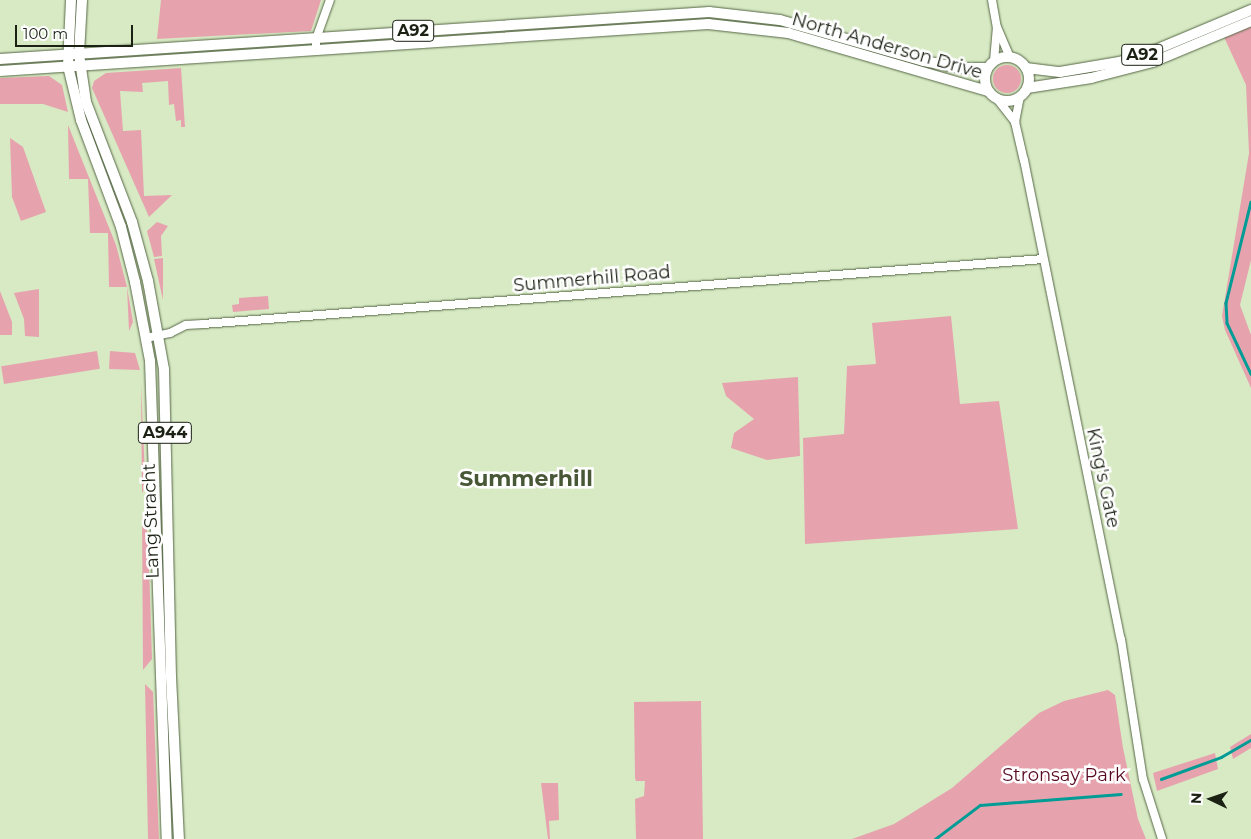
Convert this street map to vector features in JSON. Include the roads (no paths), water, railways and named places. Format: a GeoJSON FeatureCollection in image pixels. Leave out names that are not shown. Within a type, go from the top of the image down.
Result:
{"type":"FeatureCollection","features":[{"type":"Feature","properties":{"kind":"main road","name":"A944"},"geometry":{"type":"LineString","coordinates":[[68,66],[66,55],[71,0]]}},
{"type":"Feature","properties":{"kind":"main road","name":"A944"},"geometry":{"type":"LineString","coordinates":[[80,65],[82,0]]}},
{"type":"Feature","properties":{"kind":"main road","name":"A92"},"geometry":{"type":"LineString","coordinates":[[990,65],[1010,57],[1026,68],[1060,72],[1118,62],[1156,50],[1251,10]]}},
{"type":"Feature","properties":{"kind":"main road","name":"North Anderson Drive"},"geometry":{"type":"LineString","coordinates":[[0,71],[652,14],[723,13],[804,25],[924,61],[961,68],[990,65]]}},
{"type":"Feature","properties":{"kind":"main road","name":"A92"},"geometry":{"type":"LineString","coordinates":[[1028,88],[1091,78],[1153,62],[1251,21]]}},
{"type":"Feature","properties":{"kind":"main road","name":"North Anderson Drive"},"geometry":{"type":"LineString","coordinates":[[0,59],[654,26],[735,26],[788,33],[988,91]]}},
{"type":"Feature","properties":{"kind":"main road","name":"Lang Stracht"},"geometry":{"type":"LineString","coordinates":[[80,65],[86,102],[132,222],[159,336],[164,369],[179,839]]}},
{"type":"Feature","properties":{"kind":"main road"},"geometry":{"type":"LineString","coordinates":[[988,91],[985,82],[990,65]]}},
{"type":"Feature","properties":{"kind":"main road","name":"Lang Stracht"},"geometry":{"type":"LineString","coordinates":[[68,66],[81,120],[121,227],[146,338],[150,368],[167,839]]}},
{"type":"Feature","properties":{"kind":"main road"},"geometry":{"type":"LineString","coordinates":[[998,100],[1009,102],[1020,97],[1028,88],[1026,68]]}},
{"type":"Feature","properties":{"kind":"main road","name":"A92"},"geometry":{"type":"LineString","coordinates":[[988,91],[998,100]]}},
{"type":"Feature","properties":{"kind":"street"},"geometry":{"type":"LineString","coordinates":[[316,44],[330,0]]}},
{"type":"Feature","properties":{"kind":"street"},"geometry":{"type":"LineString","coordinates":[[992,0],[997,27],[1010,57]]}},
{"type":"Feature","properties":{"kind":"street"},"geometry":{"type":"LineString","coordinates":[[990,65],[997,27]]}},
{"type":"Feature","properties":{"kind":"street","name":"King's Gate"},"geometry":{"type":"LineString","coordinates":[[1020,97],[1015,122],[1119,630],[1143,779],[1162,839]]}},
{"type":"Feature","properties":{"kind":"street","name":"King's Gate"},"geometry":{"type":"LineString","coordinates":[[998,100],[1015,122]]}},
{"type":"Feature","properties":{"kind":"street","name":"Summerhill Road"},"geometry":{"type":"LineString","coordinates":[[146,338],[159,336],[186,325],[1043,259]]}},
{"type":"Feature","properties":{"kind":"waterway"},"geometry":{"type":"LineString","coordinates":[[1251,202],[1226,303],[1227,323],[1251,374]]}},
{"type":"Feature","properties":{"kind":"waterway"},"geometry":{"type":"LineString","coordinates":[[1161,779],[1221,757],[1251,740]]}},
{"type":"Feature","properties":{"kind":"waterway"},"geometry":{"type":"LineString","coordinates":[[935,839],[980,805],[1121,794]]}},
{"type":"Feature","properties":{"kind":"district","name":"Summerhill"},"geometry":{"type":"Point","coordinates":[526,479]}},
{"type":"Feature","properties":{"kind":"park label","name":"Stronsay Park"},"geometry":{"type":"Point","coordinates":[1064,775]}}]}
